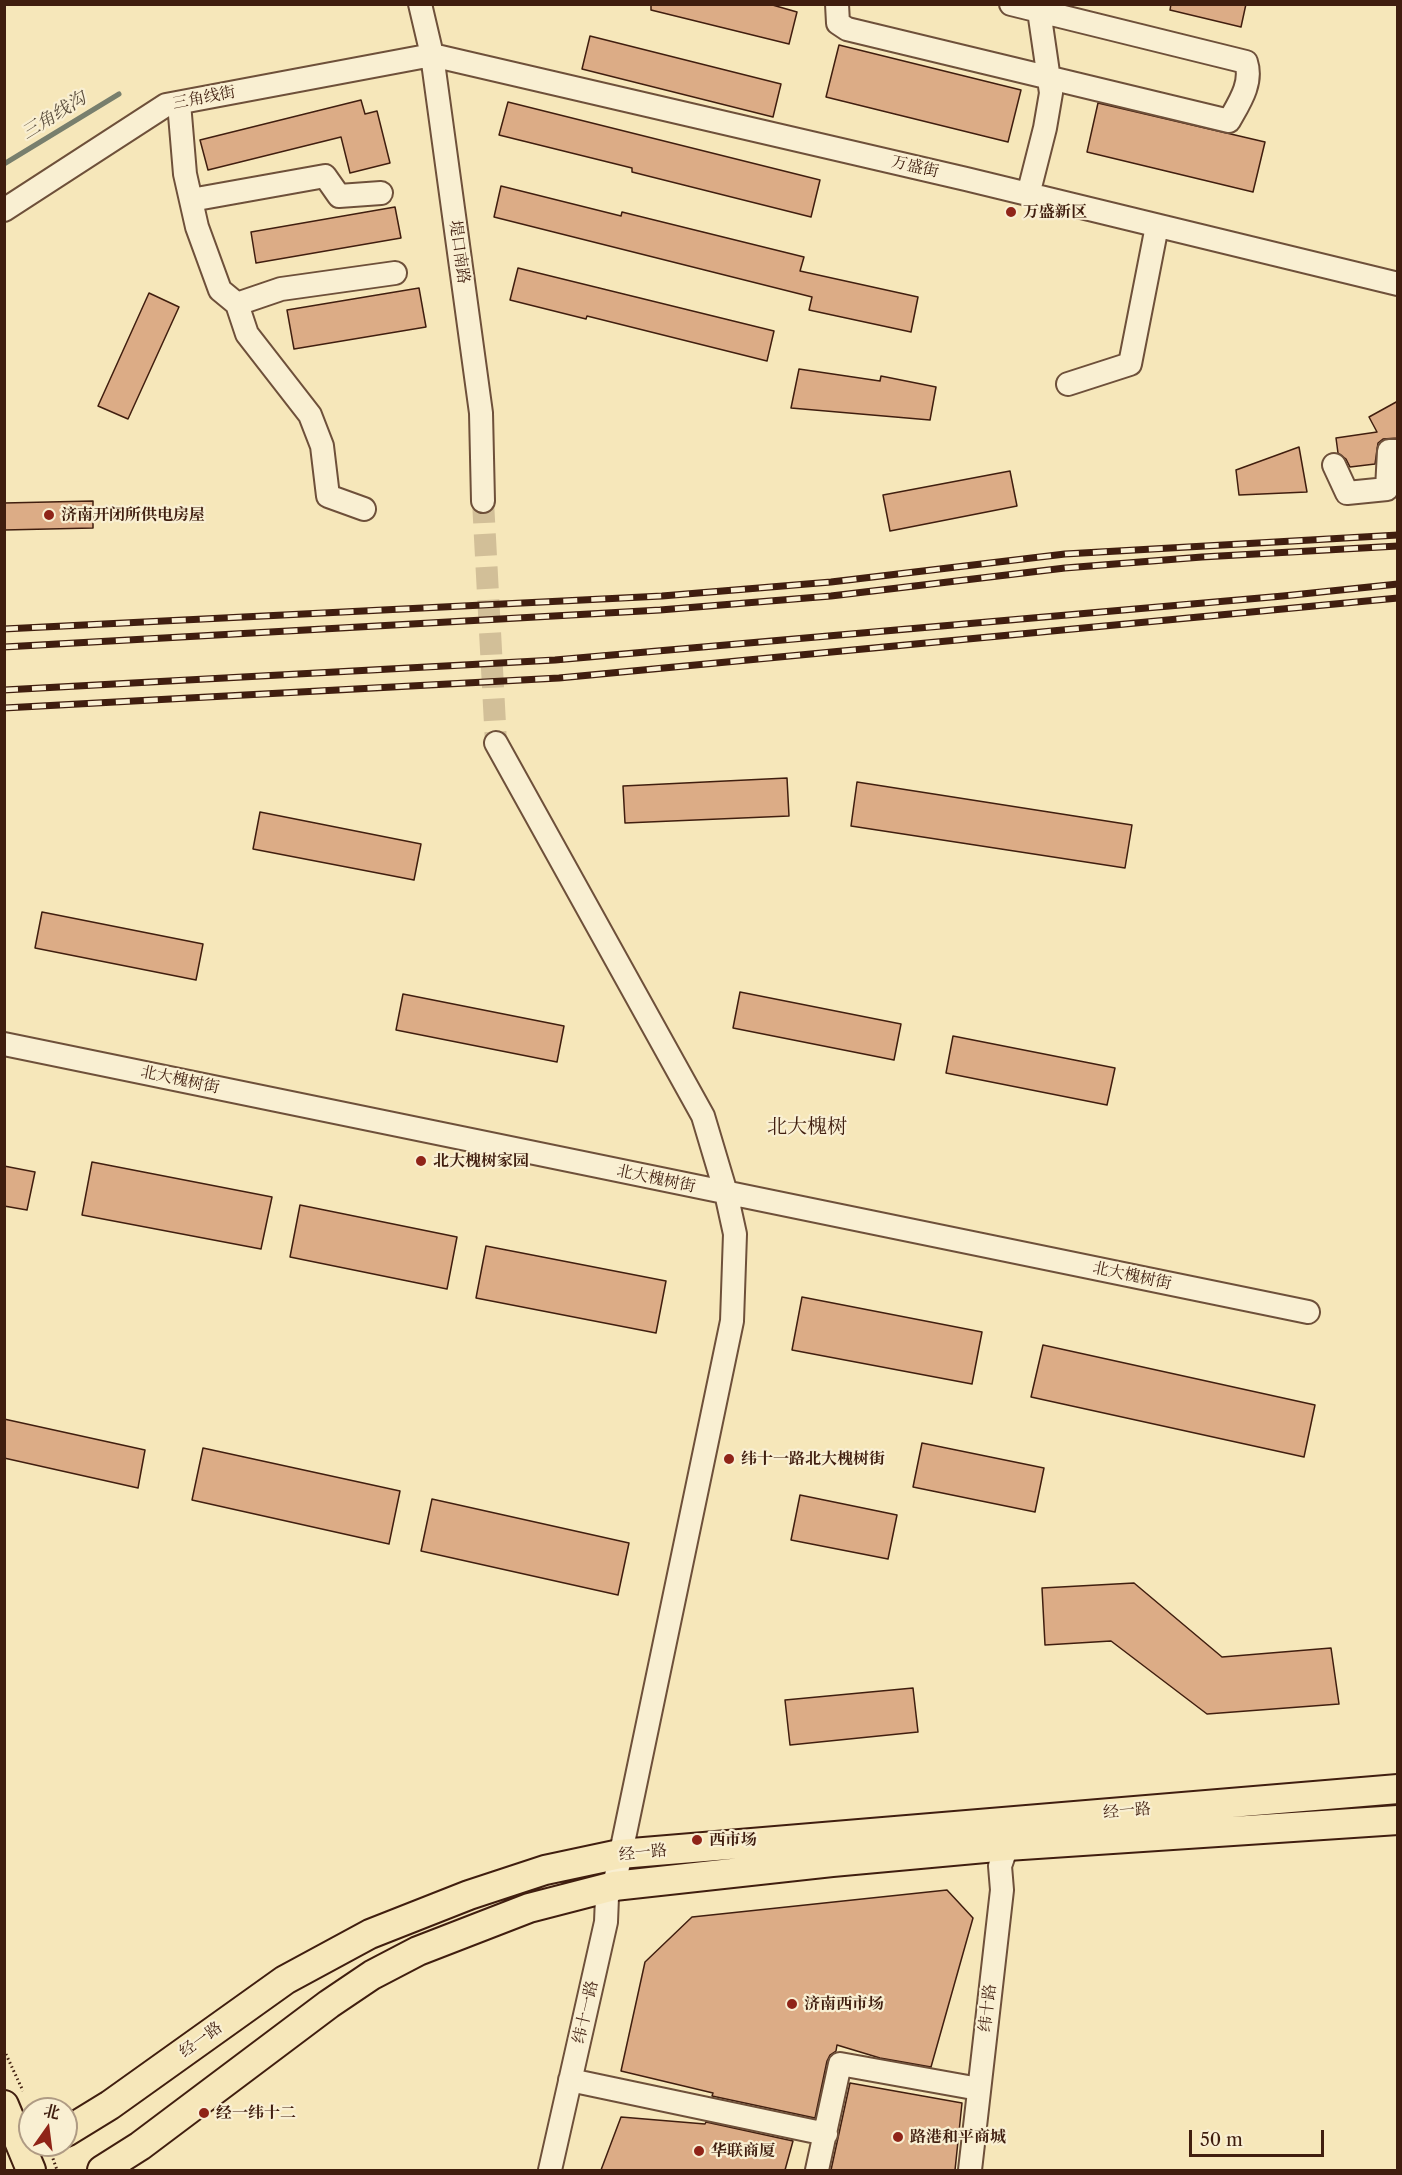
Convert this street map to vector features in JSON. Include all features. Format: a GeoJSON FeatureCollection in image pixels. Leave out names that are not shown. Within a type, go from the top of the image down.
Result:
{"type":"FeatureCollection","features":[{"type":"Feature","properties":{"kind":"main road","name":"经一路"},"geometry":{"type":"LineString","coordinates":[[78,2125],[110,2105],[285,1980],[370,1934],[469,1895],[535,1874],[620,1854],[1398,1789]]}},
{"type":"Feature","properties":{"kind":"main road","name":"经一路"},"geometry":{"type":"LineString","coordinates":[[102,2170],[140,2146],[329,2004],[372,1976],[418,1951],[529,1908],[614,1886],[1007,1845],[1398,1820]]}},
{"type":"Feature","properties":{"kind":"main road"},"geometry":{"type":"LineString","coordinates":[[16,2102],[26,2159]]}},
{"type":"Feature","properties":{"kind":"street","name":"堤口南路"},"geometry":{"type":"LineString","coordinates":[[420,4],[432,55],[481,413],[483,501]]}},
{"type":"Feature","properties":{"kind":"street"},"geometry":{"type":"LineString","coordinates":[[837,4],[837,23],[847,29],[1229,121],[1246,92],[1249,69],[1246,62],[1039,8],[1011,4]]}},
{"type":"Feature","properties":{"kind":"street"},"geometry":{"type":"LineString","coordinates":[[1028,195],[1045,128],[1051,93],[1039,8]]}},
{"type":"Feature","properties":{"kind":"street","name":"三角线街"},"geometry":{"type":"LineString","coordinates":[[4,210],[166,105],[432,55]]}},
{"type":"Feature","properties":{"kind":"street","name":"万盛街"},"geometry":{"type":"LineString","coordinates":[[432,55],[1398,284]]}},
{"type":"Feature","properties":{"kind":"street"},"geometry":{"type":"LineString","coordinates":[[179,103],[185,174],[197,226],[220,290],[237,304],[247,334],[310,415],[322,446],[328,496],[364,508]]}},
{"type":"Feature","properties":{"kind":"street"},"geometry":{"type":"LineString","coordinates":[[191,200],[325,176],[339,196],[381,193]]}},
{"type":"Feature","properties":{"kind":"street"},"geometry":{"type":"LineString","coordinates":[[1068,384],[1130,363],[1157,226]]}},
{"type":"Feature","properties":{"kind":"street"},"geometry":{"type":"LineString","coordinates":[[237,304],[281,289],[395,273]]}},
{"type":"Feature","properties":{"kind":"street"},"geometry":{"type":"LineString","coordinates":[[1334,465],[1347,492],[1387,489],[1389,451],[1398,451]]}},
{"type":"Feature","properties":{"kind":"street","name":"纬十一路"},"geometry":{"type":"LineString","coordinates":[[496,742],[703,1116],[726,1193],[735,1234],[732,1321],[614,1886],[607,1897],[606,1922],[550,2170]]}},
{"type":"Feature","properties":{"kind":"street","name":"北大槐树街"},"geometry":{"type":"LineString","coordinates":[[4,1044],[1308,1312]]}},
{"type":"Feature","properties":{"kind":"street","name":"纬十路"},"geometry":{"type":"LineString","coordinates":[[970,2170],[1002,1890],[1000,1866],[1007,1845]]}},
{"type":"Feature","properties":{"kind":"street"},"geometry":{"type":"LineString","coordinates":[[817,2170],[840,2064],[979,2089]]}},
{"type":"Feature","properties":{"kind":"street"},"geometry":{"type":"LineString","coordinates":[[570,2080],[825,2134]]}},
{"type":"Feature","properties":{"kind":"path"},"geometry":{"type":"LineString","coordinates":[[4,2050],[16,2102]]}},
{"type":"Feature","properties":{"kind":"building"},"geometry":{"type":"Polygon","coordinates":[[[651,4],[769,4],[797,12],[789,44],[651,10],[651,4]]]}},
{"type":"Feature","properties":{"kind":"building"},"geometry":{"type":"Polygon","coordinates":[[[1171,4],[1246,4],[1241,27],[1170,10],[1171,4]]]}},
{"type":"Feature","properties":{"kind":"building"},"geometry":{"type":"Polygon","coordinates":[[[590,36],[781,84],[773,117],[582,69],[590,36]]]}},
{"type":"Feature","properties":{"kind":"building"},"geometry":{"type":"Polygon","coordinates":[[[839,45],[1021,90],[1008,142],[826,97],[839,45]]]}},
{"type":"Feature","properties":{"kind":"building"},"geometry":{"type":"Polygon","coordinates":[[[361,100],[365,114],[377,111],[390,163],[350,173],[341,137],[208,170],[200,140],[361,100]]]}},
{"type":"Feature","properties":{"kind":"building"},"geometry":{"type":"Polygon","coordinates":[[[508,102],[820,180],[811,217],[632,172],[632,168],[499,135],[508,102]]]}},
{"type":"Feature","properties":{"kind":"building"},"geometry":{"type":"Polygon","coordinates":[[[1098,103],[1265,142],[1253,192],[1087,152],[1098,103]]]}},
{"type":"Feature","properties":{"kind":"building"},"geometry":{"type":"Polygon","coordinates":[[[501,186],[621,216],[622,212],[804,257],[800,271],[918,297],[911,332],[809,310],[812,297],[494,217],[501,186]]]}},
{"type":"Feature","properties":{"kind":"building"},"geometry":{"type":"Polygon","coordinates":[[[395,207],[401,238],[256,263],[251,232],[395,207]]]}},
{"type":"Feature","properties":{"kind":"building"},"geometry":{"type":"Polygon","coordinates":[[[518,268],[774,331],[767,361],[587,316],[586,319],[510,300],[518,268]]]}},
{"type":"Feature","properties":{"kind":"building"},"geometry":{"type":"Polygon","coordinates":[[[419,288],[426,327],[294,349],[287,310],[419,288]]]}},
{"type":"Feature","properties":{"kind":"building"},"geometry":{"type":"Polygon","coordinates":[[[149,293],[179,307],[128,419],[98,406],[149,293]]]}},
{"type":"Feature","properties":{"kind":"building"},"geometry":{"type":"Polygon","coordinates":[[[799,369],[880,381],[881,376],[936,387],[930,420],[791,408],[799,369]]]}},
{"type":"Feature","properties":{"kind":"building"},"geometry":{"type":"Polygon","coordinates":[[[1398,401],[1398,438],[1383,439],[1378,443],[1375,464],[1350,467],[1346,459],[1338,453],[1336,438],[1377,432],[1369,417],[1398,401]]]}},
{"type":"Feature","properties":{"kind":"building"},"geometry":{"type":"Polygon","coordinates":[[[1299,447],[1307,492],[1239,495],[1236,470],[1299,447]]]}},
{"type":"Feature","properties":{"kind":"building"},"geometry":{"type":"Polygon","coordinates":[[[1010,471],[1017,506],[890,531],[883,495],[1010,471]]]}},
{"type":"Feature","properties":{"kind":"building","name":"济南开闭所供电房屋"},"geometry":{"type":"Polygon","coordinates":[[[93,501],[93,528],[4,530],[4,503],[93,501]]]}},
{"type":"Feature","properties":{"kind":"building"},"geometry":{"type":"Polygon","coordinates":[[[787,778],[789,816],[625,823],[623,786],[787,778]]]}},
{"type":"Feature","properties":{"kind":"building"},"geometry":{"type":"Polygon","coordinates":[[[857,782],[1132,825],[1125,868],[851,826],[857,782]]]}},
{"type":"Feature","properties":{"kind":"building"},"geometry":{"type":"Polygon","coordinates":[[[260,812],[421,844],[414,880],[253,849],[260,812]]]}},
{"type":"Feature","properties":{"kind":"building"},"geometry":{"type":"Polygon","coordinates":[[[42,912],[203,944],[196,980],[35,948],[42,912]]]}},
{"type":"Feature","properties":{"kind":"building"},"geometry":{"type":"Polygon","coordinates":[[[740,992],[901,1024],[894,1060],[733,1028],[740,992]]]}},
{"type":"Feature","properties":{"kind":"building"},"geometry":{"type":"Polygon","coordinates":[[[403,994],[564,1026],[557,1062],[396,1030],[403,994]]]}},
{"type":"Feature","properties":{"kind":"building"},"geometry":{"type":"Polygon","coordinates":[[[953,1036],[1115,1068],[1107,1105],[946,1073],[953,1036]]]}},
{"type":"Feature","properties":{"kind":"building"},"geometry":{"type":"Polygon","coordinates":[[[92,1162],[272,1197],[261,1249],[82,1215],[92,1162]]]}},
{"type":"Feature","properties":{"kind":"building"},"geometry":{"type":"Polygon","coordinates":[[[4,1166],[35,1172],[27,1210],[4,1206],[4,1166]]]}},
{"type":"Feature","properties":{"kind":"building"},"geometry":{"type":"Polygon","coordinates":[[[300,1205],[457,1237],[447,1289],[290,1257],[300,1205]]]}},
{"type":"Feature","properties":{"kind":"building"},"geometry":{"type":"Polygon","coordinates":[[[486,1246],[666,1281],[656,1333],[476,1298],[486,1246]]]}},
{"type":"Feature","properties":{"kind":"building"},"geometry":{"type":"Polygon","coordinates":[[[802,1297],[982,1332],[972,1384],[792,1350],[802,1297]]]}},
{"type":"Feature","properties":{"kind":"building"},"geometry":{"type":"Polygon","coordinates":[[[1043,1345],[1315,1405],[1304,1457],[1031,1397],[1043,1345]]]}},
{"type":"Feature","properties":{"kind":"building"},"geometry":{"type":"Polygon","coordinates":[[[4,1419],[145,1450],[138,1488],[4,1458],[4,1419]]]}},
{"type":"Feature","properties":{"kind":"building"},"geometry":{"type":"Polygon","coordinates":[[[922,1443],[1044,1468],[1035,1512],[913,1487],[922,1443]]]}},
{"type":"Feature","properties":{"kind":"building"},"geometry":{"type":"Polygon","coordinates":[[[203,1448],[400,1491],[389,1544],[192,1500],[203,1448]]]}},
{"type":"Feature","properties":{"kind":"building"},"geometry":{"type":"Polygon","coordinates":[[[800,1495],[897,1515],[888,1559],[791,1540],[800,1495]]]}},
{"type":"Feature","properties":{"kind":"building"},"geometry":{"type":"Polygon","coordinates":[[[432,1499],[629,1543],[618,1595],[421,1551],[432,1499]]]}},
{"type":"Feature","properties":{"kind":"building"},"geometry":{"type":"Polygon","coordinates":[[[1134,1583],[1222,1657],[1331,1648],[1339,1704],[1207,1714],[1111,1641],[1045,1645],[1042,1588],[1134,1583]]]}},
{"type":"Feature","properties":{"kind":"building"},"geometry":{"type":"Polygon","coordinates":[[[913,1688],[918,1732],[790,1745],[785,1700],[913,1688]]]}},
{"type":"Feature","properties":{"kind":"building","name":"济南西市场"},"geometry":{"type":"Polygon","coordinates":[[[947,1890],[973,1918],[931,2067],[880,2058],[837,2045],[836,2051],[827,2061],[815,2118],[712,2096],[713,2093],[621,2071],[645,1962],[692,1917],[947,1890]]]}},
{"type":"Feature","properties":{"kind":"building","name":"路港和平商城"},"geometry":{"type":"Polygon","coordinates":[[[850,2083],[962,2103],[955,2170],[831,2170],[850,2083]]]}},
{"type":"Feature","properties":{"kind":"building","name":"华联商厦"},"geometry":{"type":"Polygon","coordinates":[[[621,2117],[705,2124],[706,2122],[793,2141],[785,2170],[601,2170],[621,2117]]]}},
{"type":"Feature","properties":{"kind":"waterway","name":"三角线沟"},"geometry":{"type":"LineString","coordinates":[[4,164],[119,94]]}},
{"type":"Feature","properties":{"kind":"tunnel"},"geometry":{"type":"LineString","coordinates":[[483,501],[496,743]]}},
{"type":"Feature","properties":{"kind":"railway"},"geometry":{"type":"LineString","coordinates":[[4,629],[662,596],[831,582],[1065,554],[1398,535]]}},
{"type":"Feature","properties":{"kind":"railway"},"geometry":{"type":"LineString","coordinates":[[4,647],[660,610],[831,596],[1065,568],[1202,557],[1398,546]]}},
{"type":"Feature","properties":{"kind":"railway"},"geometry":{"type":"LineString","coordinates":[[4,690],[555,660],[1398,584]]}},
{"type":"Feature","properties":{"kind":"railway"},"geometry":{"type":"LineString","coordinates":[[4,708],[559,678],[1398,598]]}},
{"type":"Feature","properties":{"kind":"place","name":"万盛新区"},"geometry":{"type":"Point","coordinates":[1011,212]}},
{"type":"Feature","properties":{"kind":"place","name":"济南开闭所供电房屋"},"geometry":{"type":"Point","coordinates":[49,515]}},
{"type":"Feature","properties":{"kind":"place","name":"北大槐树家园"},"geometry":{"type":"Point","coordinates":[421,1161]}},
{"type":"Feature","properties":{"kind":"place","name":"纬十一路北大槐树街"},"geometry":{"type":"Point","coordinates":[729,1459]}},
{"type":"Feature","properties":{"kind":"place","name":"西市场"},"geometry":{"type":"Point","coordinates":[697,1840]}},
{"type":"Feature","properties":{"kind":"place","name":"济南西市场"},"geometry":{"type":"Point","coordinates":[792,2004]}},
{"type":"Feature","properties":{"kind":"place","name":"经一纬十二"},"geometry":{"type":"Point","coordinates":[204,2113]}},
{"type":"Feature","properties":{"kind":"place","name":"路港和平商城"},"geometry":{"type":"Point","coordinates":[898,2137]}},
{"type":"Feature","properties":{"kind":"place","name":"华联商厦"},"geometry":{"type":"Point","coordinates":[699,2151]}},
{"type":"Feature","properties":{"kind":"district","name":"北大槐树"},"geometry":{"type":"Point","coordinates":[807,1127]}}]}
